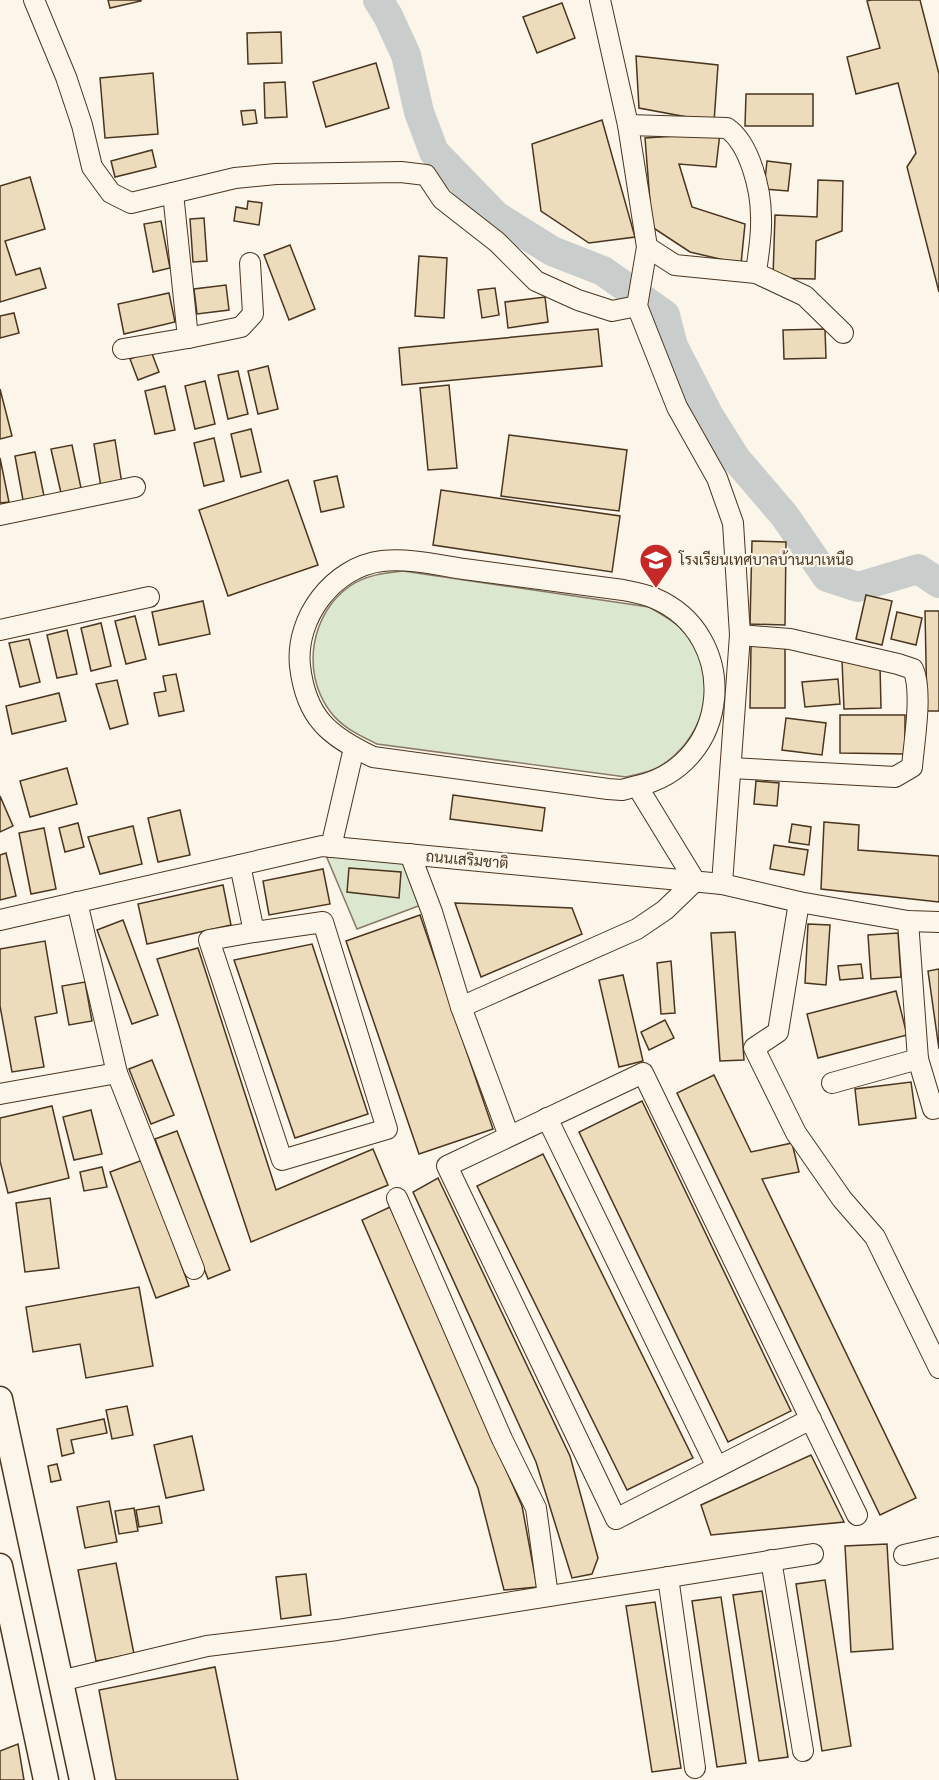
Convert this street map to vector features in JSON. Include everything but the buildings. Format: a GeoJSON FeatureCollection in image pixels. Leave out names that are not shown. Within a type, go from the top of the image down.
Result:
{"type":"FeatureCollection","features":[{"type":"Feature","properties":{"kind":"main road"},"geometry":{"type":"LineString","coordinates":[[0,1399],[82,1780]]}},
{"type":"Feature","properties":{"kind":"main road"},"geometry":{"type":"LineString","coordinates":[[0,1566],[46,1780]]}},
{"type":"Feature","properties":{"kind":"street"},"geometry":{"type":"LineString","coordinates":[[34,0],[66,77],[82,125],[92,167],[111,193],[131,203],[235,178],[276,174],[401,172],[426,175],[442,199],[497,242],[536,280],[578,300],[612,311],[637,306]]}},
{"type":"Feature","properties":{"kind":"street"},"geometry":{"type":"LineString","coordinates":[[600,0],[628,124],[647,247],[637,306],[677,408],[717,478],[733,523],[740,635],[722,884]]}},
{"type":"Feature","properties":{"kind":"street"},"geometry":{"type":"LineString","coordinates":[[628,124],[727,128],[737,135],[752,168],[761,217],[756,273]]}},
{"type":"Feature","properties":{"kind":"street"},"geometry":{"type":"LineString","coordinates":[[173,193],[188,338]]}},
{"type":"Feature","properties":{"kind":"street"},"geometry":{"type":"LineString","coordinates":[[647,247],[675,265],[756,273],[805,296],[843,333]]}},
{"type":"Feature","properties":{"kind":"street"},"geometry":{"type":"LineString","coordinates":[[123,349],[241,327],[253,314],[250,263]]}},
{"type":"Feature","properties":{"kind":"street"},"geometry":{"type":"LineString","coordinates":[[0,515],[135,487]]}},
{"type":"Feature","properties":{"kind":"street"},"geometry":{"type":"LineString","coordinates":[[406,561],[641,594],[669,606],[682,616],[703,642],[713,674],[715,691],[710,723],[693,753],[668,775],[653,783],[637,786],[622,790],[609,789],[373,757],[354,748],[331,732],[320,720],[305,692],[300,659],[305,627],[312,612],[321,598],[344,576],[374,563],[406,561]]}},
{"type":"Feature","properties":{"kind":"street"},"geometry":{"type":"LineString","coordinates":[[0,630],[149,597]]}},
{"type":"Feature","properties":{"kind":"street"},"geometry":{"type":"LineString","coordinates":[[731,768],[895,777],[912,767],[916,718],[917,679],[913,669],[790,639],[740,635]]}},
{"type":"Feature","properties":{"kind":"street"},"geometry":{"type":"LineString","coordinates":[[331,847],[354,748]]}},
{"type":"Feature","properties":{"kind":"street"},"geometry":{"type":"LineString","coordinates":[[461,1007],[637,929],[665,910],[695,881],[637,786]]}},
{"type":"Feature","properties":{"kind":"street","name":"ถนนเสริมชาติ"},"geometry":{"type":"LineString","coordinates":[[0,920],[322,846],[722,884],[799,902],[908,921],[939,922]]}},
{"type":"Feature","properties":{"kind":"street"},"geometry":{"type":"LineString","coordinates":[[410,854],[432,912],[461,1007],[509,1136]]}},
{"type":"Feature","properties":{"kind":"street"},"geometry":{"type":"LineString","coordinates":[[240,865],[254,932]]}},
{"type":"Feature","properties":{"kind":"street"},"geometry":{"type":"LineString","coordinates":[[77,902],[117,1073],[194,1269]]}},
{"type":"Feature","properties":{"kind":"street"},"geometry":{"type":"LineString","coordinates":[[799,902],[778,1032],[754,1048],[796,1133],[842,1198],[875,1237],[939,1368]]}},
{"type":"Feature","properties":{"kind":"street"},"geometry":{"type":"LineString","coordinates":[[908,921],[918,1059],[933,1108],[939,1107]]}},
{"type":"Feature","properties":{"kind":"street"},"geometry":{"type":"LineString","coordinates":[[323,922],[387,1129],[282,1160],[209,940],[254,932],[323,922]]}},
{"type":"Feature","properties":{"kind":"street"},"geometry":{"type":"LineString","coordinates":[[832,1083],[918,1059]]}},
{"type":"Feature","properties":{"kind":"street"},"geometry":{"type":"LineString","coordinates":[[0,1094],[117,1073]]}},
{"type":"Feature","properties":{"kind":"street"},"geometry":{"type":"LineString","coordinates":[[811,1419],[616,1519],[447,1166],[643,1073],[811,1419],[857,1515]]}},
{"type":"Feature","properties":{"kind":"street"},"geometry":{"type":"LineString","coordinates":[[547,1118],[717,1467]]}},
{"type":"Feature","properties":{"kind":"street"},"geometry":{"type":"LineString","coordinates":[[397,1198],[502,1439],[536,1508],[548,1596]]}},
{"type":"Feature","properties":{"kind":"street"},"geometry":{"type":"LineString","coordinates":[[904,1554],[939,1547]]}},
{"type":"Feature","properties":{"kind":"street"},"geometry":{"type":"LineString","coordinates":[[60,1681],[207,1646],[337,1630],[813,1554]]}},
{"type":"Feature","properties":{"kind":"street"},"geometry":{"type":"LineString","coordinates":[[771,1560],[803,1751]]}},
{"type":"Feature","properties":{"kind":"street"},"geometry":{"type":"LineString","coordinates":[[668,1577],[695,1768]]}},
{"type":"Feature","properties":{"kind":"green space"},"geometry":{"type":"Polygon","coordinates":[[[403,571],[649,607],[667,617],[683,630],[701,658],[705,676],[705,694],[702,712],[695,729],[685,744],[657,768],[626,777],[377,744],[357,734],[334,716],[320,695],[313,661],[314,643],[326,611],[350,586],[369,577],[403,571]]]}},
{"type":"Feature","properties":{"kind":"green space"},"geometry":{"type":"Polygon","coordinates":[[[322,846],[410,854],[429,902],[357,929],[322,846]]]}},
{"type":"Feature","properties":{"kind":"waterway"},"geometry":{"type":"LineString","coordinates":[[378,0],[406,55],[419,112],[434,152],[496,216],[552,251],[603,271],[665,315],[673,346],[709,416],[736,459],[784,515],[827,577],[858,587],[918,569],[939,583]]}},
{"type":"Feature","properties":{"kind":"place","name":"โรงเรียนเทศบาลบ้านนาเหนือ"},"geometry":{"type":"Point","coordinates":[656,589]}}]}
